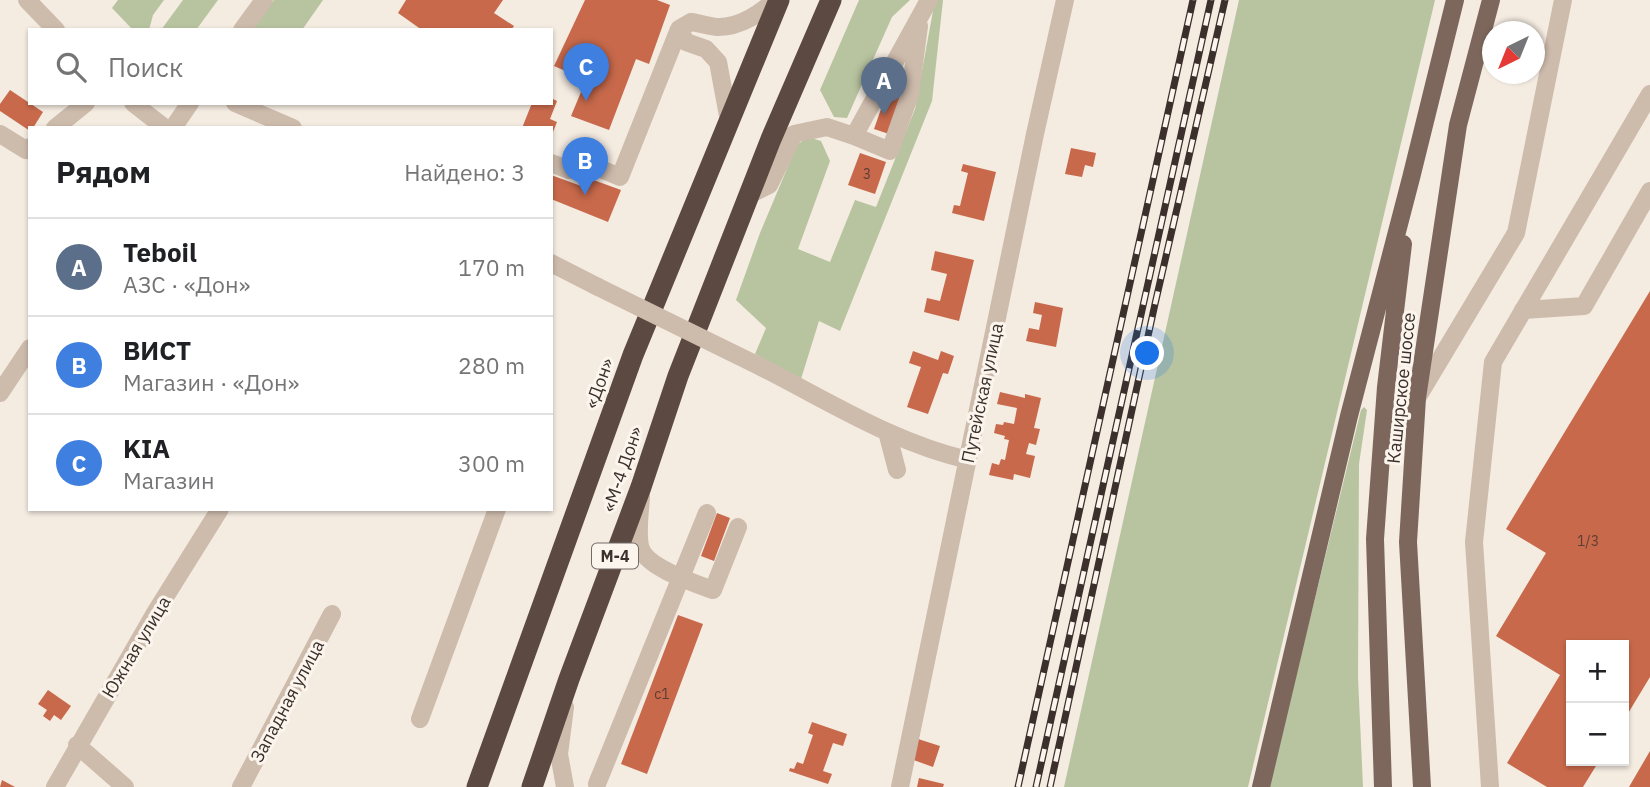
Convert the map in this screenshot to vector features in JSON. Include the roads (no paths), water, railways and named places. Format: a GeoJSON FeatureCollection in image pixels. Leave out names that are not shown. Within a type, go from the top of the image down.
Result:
{"type":"FeatureCollection","features":[{"type":"Feature","properties":{"kind":"highway","name":"«Дон»"},"geometry":{"type":"LineString","coordinates":[[477,787],[633,355],[777,0]]}},
{"type":"Feature","properties":{"kind":"highway","name":"М-4"},"geometry":{"type":"LineString","coordinates":[[749,195],[831,0]]}},
{"type":"Feature","properties":{"kind":"highway","name":"«М-4 Дон»"},"geometry":{"type":"LineString","coordinates":[[532,787],[678,376],[749,195]]}},
{"type":"Feature","properties":{"kind":"main road"},"geometry":{"type":"LineString","coordinates":[[1261,787],[1349,416],[1455,0]]}},
{"type":"Feature","properties":{"kind":"main road","name":"Каширское шоссе"},"geometry":{"type":"LineString","coordinates":[[1422,787],[1408,542],[1417,398],[1458,125],[1491,0]]}},
{"type":"Feature","properties":{"kind":"main road","name":"Каширское шоссе"},"geometry":{"type":"LineString","coordinates":[[1383,787],[1375,539],[1386,387],[1411,178]]}},
{"type":"Feature","properties":{"kind":"street"},"geometry":{"type":"LineString","coordinates":[[27,0],[54,28]]}},
{"type":"Feature","properties":{"kind":"street"},"geometry":{"type":"LineString","coordinates":[[243,28],[264,0]]}},
{"type":"Feature","properties":{"kind":"street"},"geometry":{"type":"LineString","coordinates":[[553,164],[569,170],[582,162],[620,177],[679,29],[691,22],[719,27],[736,24],[762,12],[777,0]]}},
{"type":"Feature","properties":{"kind":"street","name":"Путейская улица"},"geometry":{"type":"LineString","coordinates":[[900,787],[1065,0]]}},
{"type":"Feature","properties":{"kind":"street"},"geometry":{"type":"LineString","coordinates":[[1417,398],[1516,233],[1563,0]]}},
{"type":"Feature","properties":{"kind":"street"},"geometry":{"type":"LineString","coordinates":[[749,195],[769,185],[794,134],[827,127],[890,152],[911,93],[925,7]]}},
{"type":"Feature","properties":{"kind":"street"},"geometry":{"type":"LineString","coordinates":[[854,136],[925,7]]}},
{"type":"Feature","properties":{"kind":"street"},"geometry":{"type":"LineString","coordinates":[[679,29],[686,42],[706,49],[718,62],[729,121]]}},
{"type":"Feature","properties":{"kind":"street"},"geometry":{"type":"LineString","coordinates":[[1490,787],[1474,542],[1493,362],[1650,94]]}},
{"type":"Feature","properties":{"kind":"street"},"geometry":{"type":"LineString","coordinates":[[57,126],[84,105]]}},
{"type":"Feature","properties":{"kind":"street"},"geometry":{"type":"LineString","coordinates":[[136,105],[162,126]]}},
{"type":"Feature","properties":{"kind":"street"},"geometry":{"type":"LineString","coordinates":[[174,126],[189,105]]}},
{"type":"Feature","properties":{"kind":"street"},"geometry":{"type":"LineString","coordinates":[[240,105],[288,126]]}},
{"type":"Feature","properties":{"kind":"street"},"geometry":{"type":"LineString","coordinates":[[0,134],[26,150],[28,148]]}},
{"type":"Feature","properties":{"kind":"street"},"geometry":{"type":"LineString","coordinates":[[1524,310],[1584,306],[1650,191]]}},
{"type":"Feature","properties":{"kind":"street"},"geometry":{"type":"LineString","coordinates":[[553,264],[887,432],[947,456],[968,460]]}},
{"type":"Feature","properties":{"kind":"street"},"geometry":{"type":"LineString","coordinates":[[0,393],[28,351]]}},
{"type":"Feature","properties":{"kind":"street"},"geometry":{"type":"LineString","coordinates":[[887,432],[897,470]]}},
{"type":"Feature","properties":{"kind":"street"},"geometry":{"type":"LineString","coordinates":[[641,486],[640,549],[652,563],[681,577],[713,590],[737,527]]}},
{"type":"Feature","properties":{"kind":"street","name":"Южная улица"},"geometry":{"type":"LineString","coordinates":[[55,787],[219,511]]}},
{"type":"Feature","properties":{"kind":"street"},"geometry":{"type":"LineString","coordinates":[[420,719],[497,511]]}},
{"type":"Feature","properties":{"kind":"street"},"geometry":{"type":"LineString","coordinates":[[597,786],[707,513]]}},
{"type":"Feature","properties":{"kind":"street","name":"Западная улица"},"geometry":{"type":"LineString","coordinates":[[241,787],[332,614]]}},
{"type":"Feature","properties":{"kind":"street"},"geometry":{"type":"LineString","coordinates":[[565,787],[559,754],[569,679]]}},
{"type":"Feature","properties":{"kind":"street"},"geometry":{"type":"LineString","coordinates":[[77,746],[125,787]]}},
{"type":"Feature","properties":{"kind":"railway"},"geometry":{"type":"LineString","coordinates":[[1018,787],[1193,0]]}},
{"type":"Feature","properties":{"kind":"railway"},"geometry":{"type":"LineString","coordinates":[[1036,787],[1211,0]]}},
{"type":"Feature","properties":{"kind":"railway"},"geometry":{"type":"LineString","coordinates":[[1050,787],[1155,304],[1225,0]]}},
{"type":"Feature","properties":{"kind":"place","name":"KIA"},"geometry":{"type":"Point","coordinates":[586,101]}},
{"type":"Feature","properties":{"kind":"place","name":"Teboil"},"geometry":{"type":"Point","coordinates":[884,115]}},
{"type":"Feature","properties":{"kind":"place","name":"ВИСТ"},"geometry":{"type":"Point","coordinates":[585,195]}}]}
